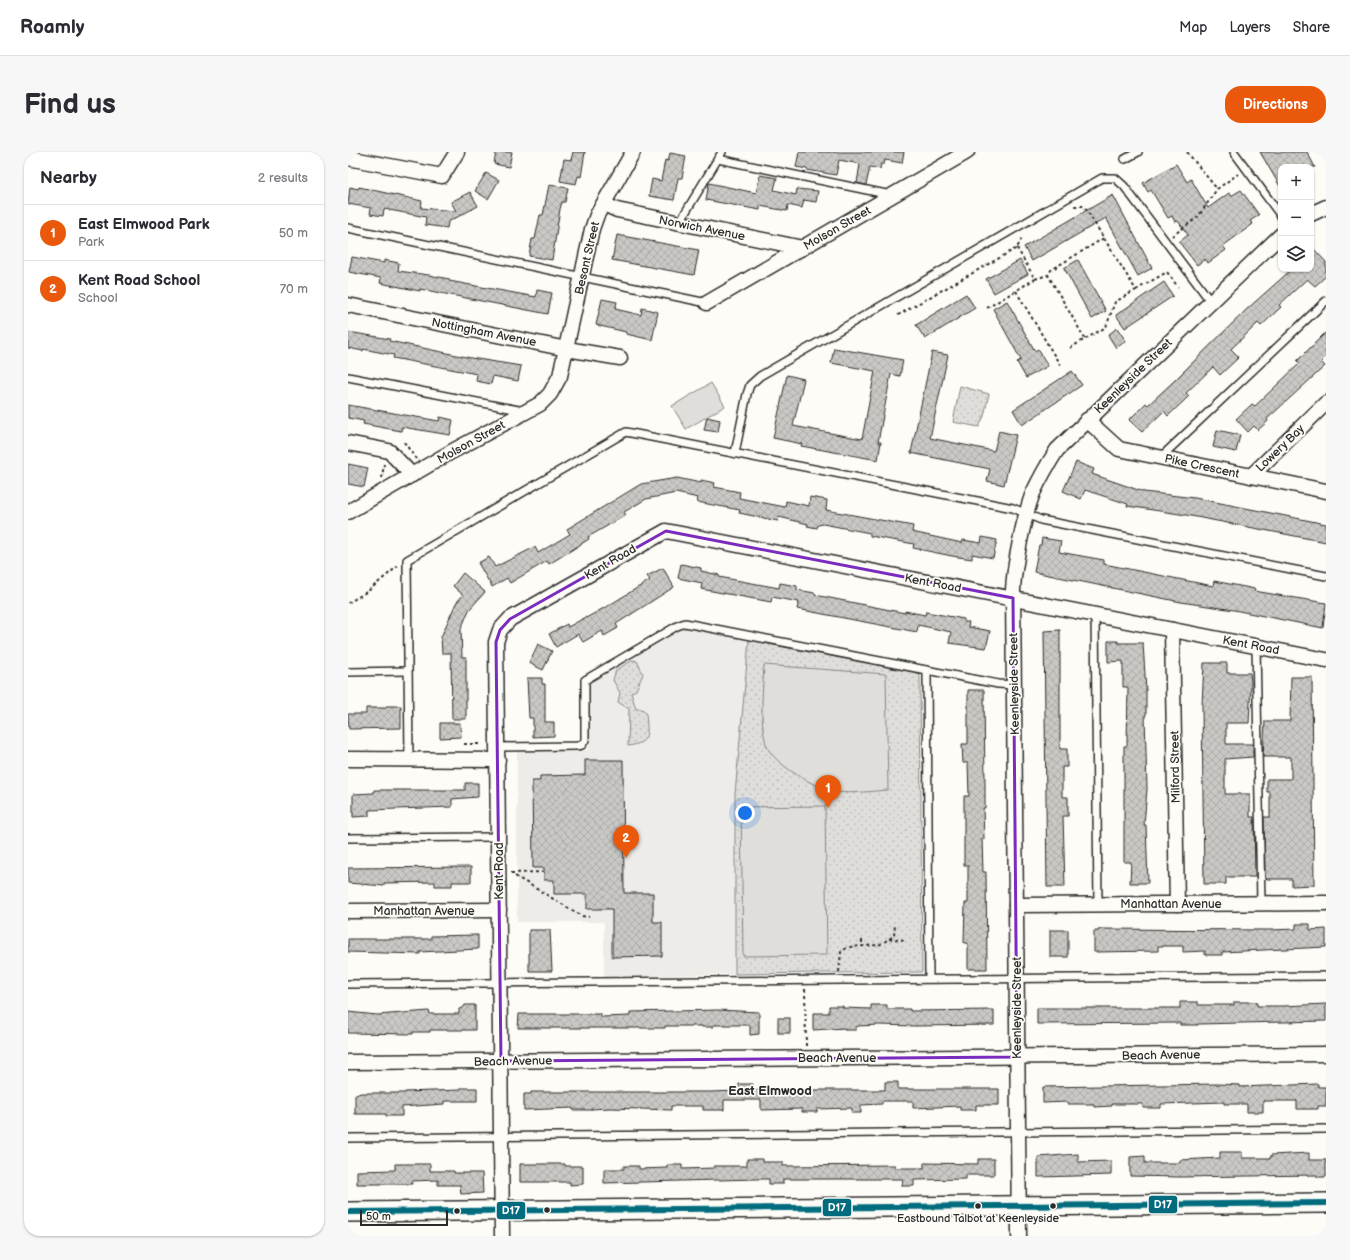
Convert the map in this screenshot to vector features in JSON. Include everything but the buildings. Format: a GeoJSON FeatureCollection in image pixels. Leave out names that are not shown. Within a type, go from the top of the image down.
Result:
{"type":"FeatureCollection","features":[{"type":"Feature","properties":{"kind":"street"},"geometry":{"type":"LineString","coordinates":[[348,158],[442,176],[457,152]]}},
{"type":"Feature","properties":{"kind":"street","name":"Besant Street"},"geometry":{"type":"LineString","coordinates":[[567,349],[592,229],[633,152]]}},
{"type":"Feature","properties":{"kind":"street","name":"Molson Street"},"geometry":{"type":"LineString","coordinates":[[707,304],[967,152]]}},
{"type":"Feature","properties":{"kind":"street","name":"Norwich Avenue"},"geometry":{"type":"LineString","coordinates":[[604,204],[617,210],[802,248]]}},
{"type":"Feature","properties":{"kind":"street"},"geometry":{"type":"LineString","coordinates":[[1314,213],[1326,207]]}},
{"type":"Feature","properties":{"kind":"street","name":"Keenleyside Street"},"geometry":{"type":"LineString","coordinates":[[1019,1236],[1013,598],[1014,582],[1027,514],[1033,494],[1043,473],[1057,450],[1280,236]]}},
{"type":"Feature","properties":{"kind":"street","name":"Nottingham Avenue"},"geometry":{"type":"LineString","coordinates":[[348,304],[567,349],[620,358]]}},
{"type":"Feature","properties":{"kind":"street","name":"Molson Street"},"geometry":{"type":"LineString","coordinates":[[350,509],[540,404],[550,394],[560,376],[567,349]]}},
{"type":"Feature","properties":{"kind":"street","name":"Lowery Bay"},"geometry":{"type":"LineString","coordinates":[[1251,476],[1323,410]]}},
{"type":"Feature","properties":{"kind":"street","name":"Pike Crescent"},"geometry":{"type":"LineString","coordinates":[[1087,420],[1119,449],[1326,492]]}},
{"type":"Feature","properties":{"kind":"street"},"geometry":{"type":"LineString","coordinates":[[348,443],[389,451],[412,476]]}},
{"type":"Feature","properties":{"kind":"street","name":"Kent Road"},"geometry":{"type":"LineString","coordinates":[[502,1236],[496,642],[500,630],[510,619],[666,532],[1013,598],[1326,660]]}},
{"type":"Feature","properties":{"kind":"street","name":"Milford Street"},"geometry":{"type":"LineString","coordinates":[[1172,630],[1177,904]]}},
{"type":"Feature","properties":{"kind":"street"},"geometry":{"type":"LineString","coordinates":[[348,759],[409,759],[498,753]]}},
{"type":"Feature","properties":{"kind":"street","name":"Manhattan Avenue"},"geometry":{"type":"LineString","coordinates":[[1016,905],[1326,903]]}},
{"type":"Feature","properties":{"kind":"street","name":"Manhattan Avenue"},"geometry":{"type":"LineString","coordinates":[[348,911],[499,910]]}},
{"type":"Feature","properties":{"kind":"street","name":"Beach Avenue"},"geometry":{"type":"LineString","coordinates":[[348,1062],[1326,1054]]}},
{"type":"Feature","properties":{"kind":"street"},"geometry":{"type":"LineString","coordinates":[[348,1212],[1326,1203]]}},
{"type":"Feature","properties":{"kind":"lane"},"geometry":{"type":"LineString","coordinates":[[679,223],[722,152]]}},
{"type":"Feature","properties":{"kind":"lane"},"geometry":{"type":"LineString","coordinates":[[1125,159],[1138,152]]}},
{"type":"Feature","properties":{"kind":"lane"},"geometry":{"type":"LineString","coordinates":[[1234,152],[1278,212]]}},
{"type":"Feature","properties":{"kind":"lane"},"geometry":{"type":"LineString","coordinates":[[718,159],[893,195]]}},
{"type":"Feature","properties":{"kind":"lane"},"geometry":{"type":"LineString","coordinates":[[736,453],[747,394],[750,385],[760,376],[1102,178],[1115,178],[1124,186],[1211,302]]}},
{"type":"Feature","properties":{"kind":"lane"},"geometry":{"type":"LineString","coordinates":[[348,228],[581,276],[707,304]]}},
{"type":"Feature","properties":{"kind":"lane"},"geometry":{"type":"LineString","coordinates":[[1160,457],[1326,301]]}},
{"type":"Feature","properties":{"kind":"lane"},"geometry":{"type":"LineString","coordinates":[[348,377],[526,412]]}},
{"type":"Feature","properties":{"kind":"lane"},"geometry":{"type":"LineString","coordinates":[[409,759],[407,560],[626,432],[1013,508],[1041,520],[1326,576]]}},
{"type":"Feature","properties":{"kind":"lane"},"geometry":{"type":"LineString","coordinates":[[1094,614],[1098,904]]}},
{"type":"Feature","properties":{"kind":"lane"},"geometry":{"type":"LineString","coordinates":[[498,753],[582,745],[586,740],[586,680],[682,623],[998,684],[1014,685]]}},
{"type":"Feature","properties":{"kind":"lane"},"geometry":{"type":"LineString","coordinates":[[1256,646],[1261,903]]}},
{"type":"Feature","properties":{"kind":"lane"},"geometry":{"type":"LineString","coordinates":[[927,670],[930,978]]}},
{"type":"Feature","properties":{"kind":"lane"},"geometry":{"type":"LineString","coordinates":[[348,672],[407,671]]}},
{"type":"Feature","properties":{"kind":"lane"},"geometry":{"type":"LineString","coordinates":[[348,838],[499,837]]}},
{"type":"Feature","properties":{"kind":"lane"},"geometry":{"type":"LineString","coordinates":[[348,984],[930,978],[1326,976]]}},
{"type":"Feature","properties":{"kind":"lane"},"geometry":{"type":"LineString","coordinates":[[348,1138],[1326,1129]]}},
{"type":"Feature","properties":{"kind":"path"},"geometry":{"type":"LineString","coordinates":[[1186,152],[1217,189]]}},
{"type":"Feature","properties":{"kind":"path"},"geometry":{"type":"LineString","coordinates":[[1324,152],[1326,156]]}},
{"type":"Feature","properties":{"kind":"path"},"geometry":{"type":"LineString","coordinates":[[1171,237],[1198,216],[1217,189],[1246,168]]}},
{"type":"Feature","properties":{"kind":"path"},"geometry":{"type":"LineString","coordinates":[[1068,210],[1074,206],[1084,206],[1136,290]]}},
{"type":"Feature","properties":{"kind":"path"},"geometry":{"type":"LineString","coordinates":[[898,316],[1017,248],[1021,237],[1028,233]]}},
{"type":"Feature","properties":{"kind":"path"},"geometry":{"type":"LineString","coordinates":[[988,308],[1035,280],[1048,275],[1051,270],[1104,238]]}},
{"type":"Feature","properties":{"kind":"path"},"geometry":{"type":"LineString","coordinates":[[1017,248],[1035,280]]}},
{"type":"Feature","properties":{"kind":"path"},"geometry":{"type":"LineString","coordinates":[[1070,348],[1106,327],[1115,302],[1167,272],[1178,288]]}},
{"type":"Feature","properties":{"kind":"path"},"geometry":{"type":"LineString","coordinates":[[1048,275],[1085,339]]}},
{"type":"Feature","properties":{"kind":"path"},"geometry":{"type":"LineString","coordinates":[[1016,291],[1060,365]]}},
{"type":"Feature","properties":{"kind":"path"},"geometry":{"type":"LineString","coordinates":[[404,442],[418,462]]}},
{"type":"Feature","properties":{"kind":"path"},"geometry":{"type":"LineString","coordinates":[[381,483],[385,462],[388,470]]}},
{"type":"Feature","properties":{"kind":"path"},"geometry":{"type":"LineString","coordinates":[[348,602],[368,591],[407,560]]}},
{"type":"Feature","properties":{"kind":"path"},"geometry":{"type":"LineString","coordinates":[[464,744],[481,744]]}},
{"type":"Feature","properties":{"kind":"path"},"geometry":{"type":"LineString","coordinates":[[499,873],[544,872]]}},
{"type":"Feature","properties":{"kind":"path"},"geometry":{"type":"LineString","coordinates":[[515,876],[582,916],[589,917]]}},
{"type":"Feature","properties":{"kind":"path"},"geometry":{"type":"LineString","coordinates":[[839,979],[841,952],[848,946],[879,945],[894,936],[895,924]]}},
{"type":"Feature","properties":{"kind":"path"},"geometry":{"type":"LineString","coordinates":[[889,939],[905,940]]}},
{"type":"Feature","properties":{"kind":"path"},"geometry":{"type":"LineString","coordinates":[[862,940],[862,946]]}},
{"type":"Feature","properties":{"kind":"path"},"geometry":{"type":"LineString","coordinates":[[805,980],[806,1058]]}},
{"type":"Feature","properties":{"kind":"highlighted area"},"geometry":{"type":"Polygon","coordinates":[[[666,531],[1013,598],[1017,1057],[501,1061],[496,642],[500,630],[510,619],[666,531]]]}},
{"type":"Feature","properties":{"kind":"shaded area"},"geometry":{"type":"Polygon","coordinates":[[[711,383],[725,406],[686,429],[672,406],[711,383]]]}},
{"type":"Feature","properties":{"kind":"shaded area"},"geometry":{"type":"Polygon","coordinates":[[[960,386],[989,394],[984,416],[979,427],[953,422],[960,386]]]}},
{"type":"Feature","properties":{"kind":"shaded area"},"geometry":{"type":"Polygon","coordinates":[[[684,627],[749,640],[735,794],[735,974],[604,977],[604,922],[517,922],[517,752],[588,750],[590,683],[684,627]]]}},
{"type":"Feature","properties":{"kind":"shaded area"},"geometry":{"type":"Polygon","coordinates":[[[749,640],[920,673],[922,972],[735,974],[735,794],[749,640]]]}},
{"type":"Feature","properties":{"kind":"shaded area"},"geometry":{"type":"Polygon","coordinates":[[[633,660],[637,661],[643,674],[636,690],[631,693],[636,709],[642,709],[646,712],[647,731],[645,739],[641,742],[628,746],[629,709],[618,702],[620,693],[613,680],[616,670],[633,660]]]}},
{"type":"Feature","properties":{"kind":"shaded area"},"geometry":{"type":"Polygon","coordinates":[[[764,665],[886,674],[888,790],[849,793],[828,790],[807,781],[777,760],[770,752],[766,744],[764,734],[762,704],[764,665]]]}},
{"type":"Feature","properties":{"kind":"shaded area"},"geometry":{"type":"Polygon","coordinates":[[[825,806],[827,955],[743,956],[741,807],[825,806]]]}},
{"type":"Feature","properties":{"kind":"transit line","name":"D17"},"geometry":{"type":"LineString","coordinates":[[348,1212],[1326,1203]]}},
{"type":"Feature","properties":{"kind":"place","name":"East Elmwood Park"},"geometry":{"type":"Point","coordinates":[828,808]}},
{"type":"Feature","properties":{"kind":"place","name":"Kent Road School"},"geometry":{"type":"Point","coordinates":[626,858]}},
{"type":"Feature","properties":{"kind":"place","name":"Eastbound Talbot at Keenleyside"},"geometry":{"type":"Point","coordinates":[978,1206]}},
{"type":"Feature","properties":{"kind":"district","name":"East Elmwood"},"geometry":{"type":"Point","coordinates":[770,1090]}}]}
